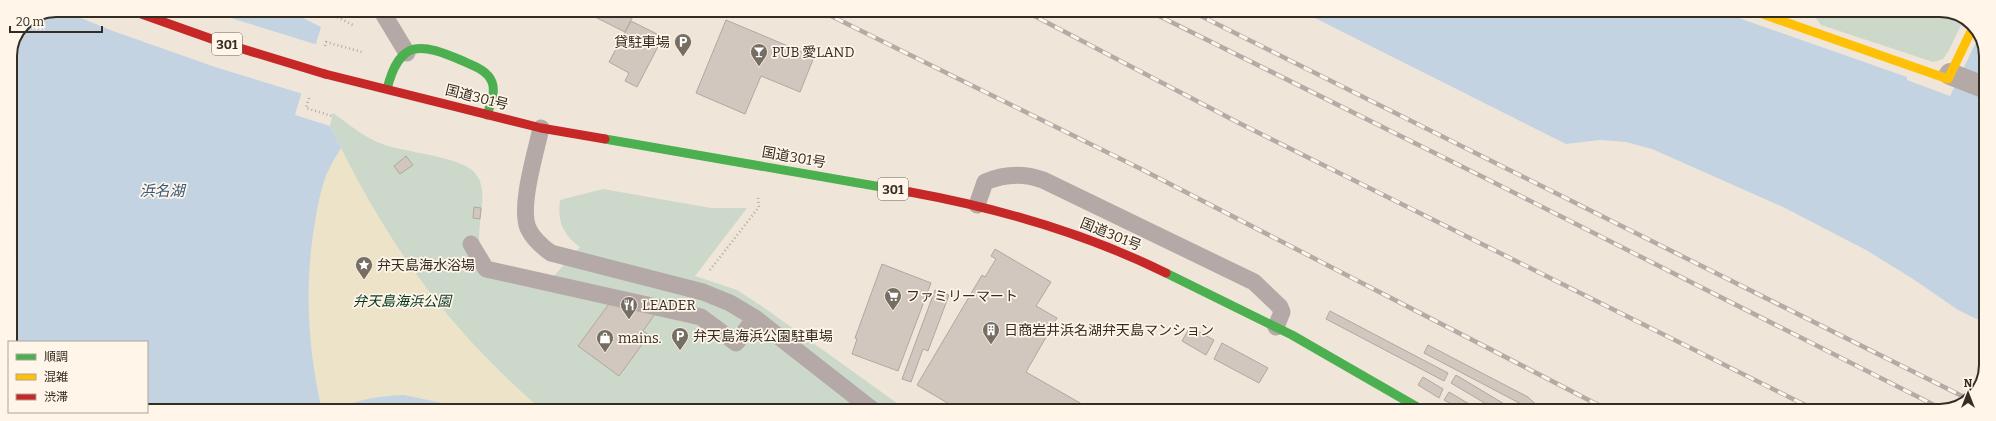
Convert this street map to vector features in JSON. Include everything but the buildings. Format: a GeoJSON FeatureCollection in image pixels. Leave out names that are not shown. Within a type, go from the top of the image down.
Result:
{"type":"FeatureCollection","features":[{"type":"Feature","properties":{"kind":"main road","name":"国道301号"},"geometry":{"type":"LineString","coordinates":[[150,17],[223,43],[325,74],[541,128],[858,182],[977,205],[1067,231],[1114,249],[1276,327],[1412,404]]}},
{"type":"Feature","properties":{"kind":"main road"},"geometry":{"type":"LineString","coordinates":[[1771,17],[1948,79],[1954,75],[1971,33]]}},
{"type":"Feature","properties":{"kind":"main road"},"geometry":{"type":"LineString","coordinates":[[387,89],[393,67],[401,56],[412,49],[425,47],[438,50],[482,70],[489,75],[493,83],[493,92],[487,115]]}},
{"type":"Feature","properties":{"kind":"street"},"geometry":{"type":"LineString","coordinates":[[1954,75],[1979,85]]}},
{"type":"Feature","properties":{"kind":"lane"},"geometry":{"type":"LineString","coordinates":[[385,17],[407,53]]}},
{"type":"Feature","properties":{"kind":"lane"},"geometry":{"type":"LineString","coordinates":[[541,128],[524,210],[528,227],[537,242],[551,253],[700,291],[730,303],[755,318],[866,404]]}},
{"type":"Feature","properties":{"kind":"lane"},"geometry":{"type":"LineString","coordinates":[[977,205],[985,182],[992,178],[1022,175],[1043,180],[1254,282],[1280,307],[1282,312],[1276,327]]}},
{"type":"Feature","properties":{"kind":"lane"},"geometry":{"type":"LineString","coordinates":[[471,244],[486,269],[701,317],[736,343],[755,318]]}},
{"type":"Feature","properties":{"kind":"path"},"geometry":{"type":"LineString","coordinates":[[337,17],[353,25]]}},
{"type":"Feature","properties":{"kind":"path"},"geometry":{"type":"LineString","coordinates":[[326,42],[362,52]]}},
{"type":"Feature","properties":{"kind":"path"},"geometry":{"type":"LineString","coordinates":[[310,96],[306,108],[332,116]]}},
{"type":"Feature","properties":{"kind":"path"},"geometry":{"type":"LineString","coordinates":[[700,291],[704,278],[759,207],[758,198]]}},
{"type":"Feature","properties":{"kind":"green space"},"geometry":{"type":"Polygon","coordinates":[[[1815,17],[1940,17],[1955,20],[1962,24],[1943,59],[1933,62],[1821,25],[1815,17]]]}},
{"type":"Feature","properties":{"kind":"green space","name":"弁天島海浜公園"},"geometry":{"type":"Polygon","coordinates":[[[333,113],[371,139],[385,145],[457,162],[474,172],[480,183],[482,195],[479,235],[480,248],[485,258],[496,266],[508,270],[552,278],[580,247],[569,238],[562,227],[559,215],[560,200],[603,189],[711,208],[747,208],[695,276],[737,290],[898,404],[450,404],[414,396],[392,395],[366,399],[350,404],[322,404],[328,170],[341,148],[330,126],[333,113]]]}},
{"type":"Feature","properties":{"kind":"sand","name":"弁天島海水浴場"},"geometry":{"type":"Polygon","coordinates":[[[341,148],[361,187],[383,223],[428,290],[480,351],[535,404],[447,404],[404,395],[381,396],[351,404],[321,404],[310,337],[309,289],[312,241],[316,216],[323,186],[330,166],[341,148]]]}},
{"type":"Feature","properties":{"kind":"water","name":"浜名湖"},"geometry":{"type":"Polygon","coordinates":[[[56,17],[324,17],[295,115],[330,126],[341,148],[330,166],[323,186],[312,241],[309,313],[310,337],[321,404],[148,404],[148,341],[17,341],[17,56],[20,41],[28,28],[41,20],[56,17]]]}},
{"type":"Feature","properties":{"kind":"water"},"geometry":{"type":"Polygon","coordinates":[[[1313,17],[1736,17],[1907,77],[1907,80],[1950,96],[1976,42],[1979,53],[1979,320],[1958,310],[1913,279],[1866,250],[1783,207],[1652,149],[1626,142],[1600,140],[1566,144],[1313,17]]]}},
{"type":"Feature","properties":{"kind":"water"},"geometry":{"type":"Polygon","coordinates":[[[404,395],[447,404],[349,404],[386,396],[404,395]]]}},
{"type":"Feature","properties":{"kind":"pier"},"geometry":{"type":"Polygon","coordinates":[[[78,17],[228,17],[318,45],[303,94],[215,67],[113,31],[78,17]]]}},
{"type":"Feature","properties":{"kind":"pier"},"geometry":{"type":"Polygon","coordinates":[[[301,17],[326,17],[323,28],[301,17]]]}},
{"type":"Feature","properties":{"kind":"railway"},"geometry":{"type":"LineString","coordinates":[[833,17],[1141,169],[1596,404]]}},
{"type":"Feature","properties":{"kind":"railway"},"geometry":{"type":"LineString","coordinates":[[1036,17],[1237,122],[1803,404]]}},
{"type":"Feature","properties":{"kind":"railway"},"geometry":{"type":"LineString","coordinates":[[1161,17],[1481,176],[1932,404]]}},
{"type":"Feature","properties":{"kind":"railway"},"geometry":{"type":"LineString","coordinates":[[1203,17],[1963,396]]}},
{"type":"Feature","properties":{"kind":"traffic: fast"},"geometry":{"type":"LineString","coordinates":[[387,89],[392,72],[398,61],[406,53],[414,49],[435,51],[476,67],[487,74],[493,86],[492,99],[487,115]]}},
{"type":"Feature","properties":{"kind":"traffic: fast"},"geometry":{"type":"LineString","coordinates":[[605,139],[910,192]]}},
{"type":"Feature","properties":{"kind":"traffic: fast"},"geometry":{"type":"LineString","coordinates":[[1166,273],[1292,335],[1412,404]]}},
{"type":"Feature","properties":{"kind":"traffic: slow"},"geometry":{"type":"LineString","coordinates":[[1771,17],[1948,79],[1971,32]]}},
{"type":"Feature","properties":{"kind":"traffic: jam"},"geometry":{"type":"LineString","coordinates":[[150,17],[223,43],[325,74]]}},
{"type":"Feature","properties":{"kind":"traffic: jam"},"geometry":{"type":"LineString","coordinates":[[325,74],[541,128],[605,139]]}},
{"type":"Feature","properties":{"kind":"traffic: jam"},"geometry":{"type":"LineString","coordinates":[[910,192],[943,198],[1008,214],[1073,234],[1166,273]]}},
{"type":"Feature","properties":{"kind":"place","name":"貸駐車場"},"geometry":{"type":"Point","coordinates":[683,57]}},
{"type":"Feature","properties":{"kind":"place","name":"PUB 愛LAND"},"geometry":{"type":"Point","coordinates":[759,67]}},
{"type":"Feature","properties":{"kind":"place","name":"弁天島海水浴場"},"geometry":{"type":"Point","coordinates":[364,280]}},
{"type":"Feature","properties":{"kind":"place","name":"ファミリーマート"},"geometry":{"type":"Point","coordinates":[893,311]}},
{"type":"Feature","properties":{"kind":"place","name":"LEADER"},"geometry":{"type":"Point","coordinates":[629,320]}},
{"type":"Feature","properties":{"kind":"place","name":"日商岩井浜名湖弁天島マンション"},"geometry":{"type":"Point","coordinates":[991,345]}},
{"type":"Feature","properties":{"kind":"place","name":"弁天島海浜公園駐車場"},"geometry":{"type":"Point","coordinates":[680,351]}},
{"type":"Feature","properties":{"kind":"place","name":"mains."},"geometry":{"type":"Point","coordinates":[605,353]}}]}
